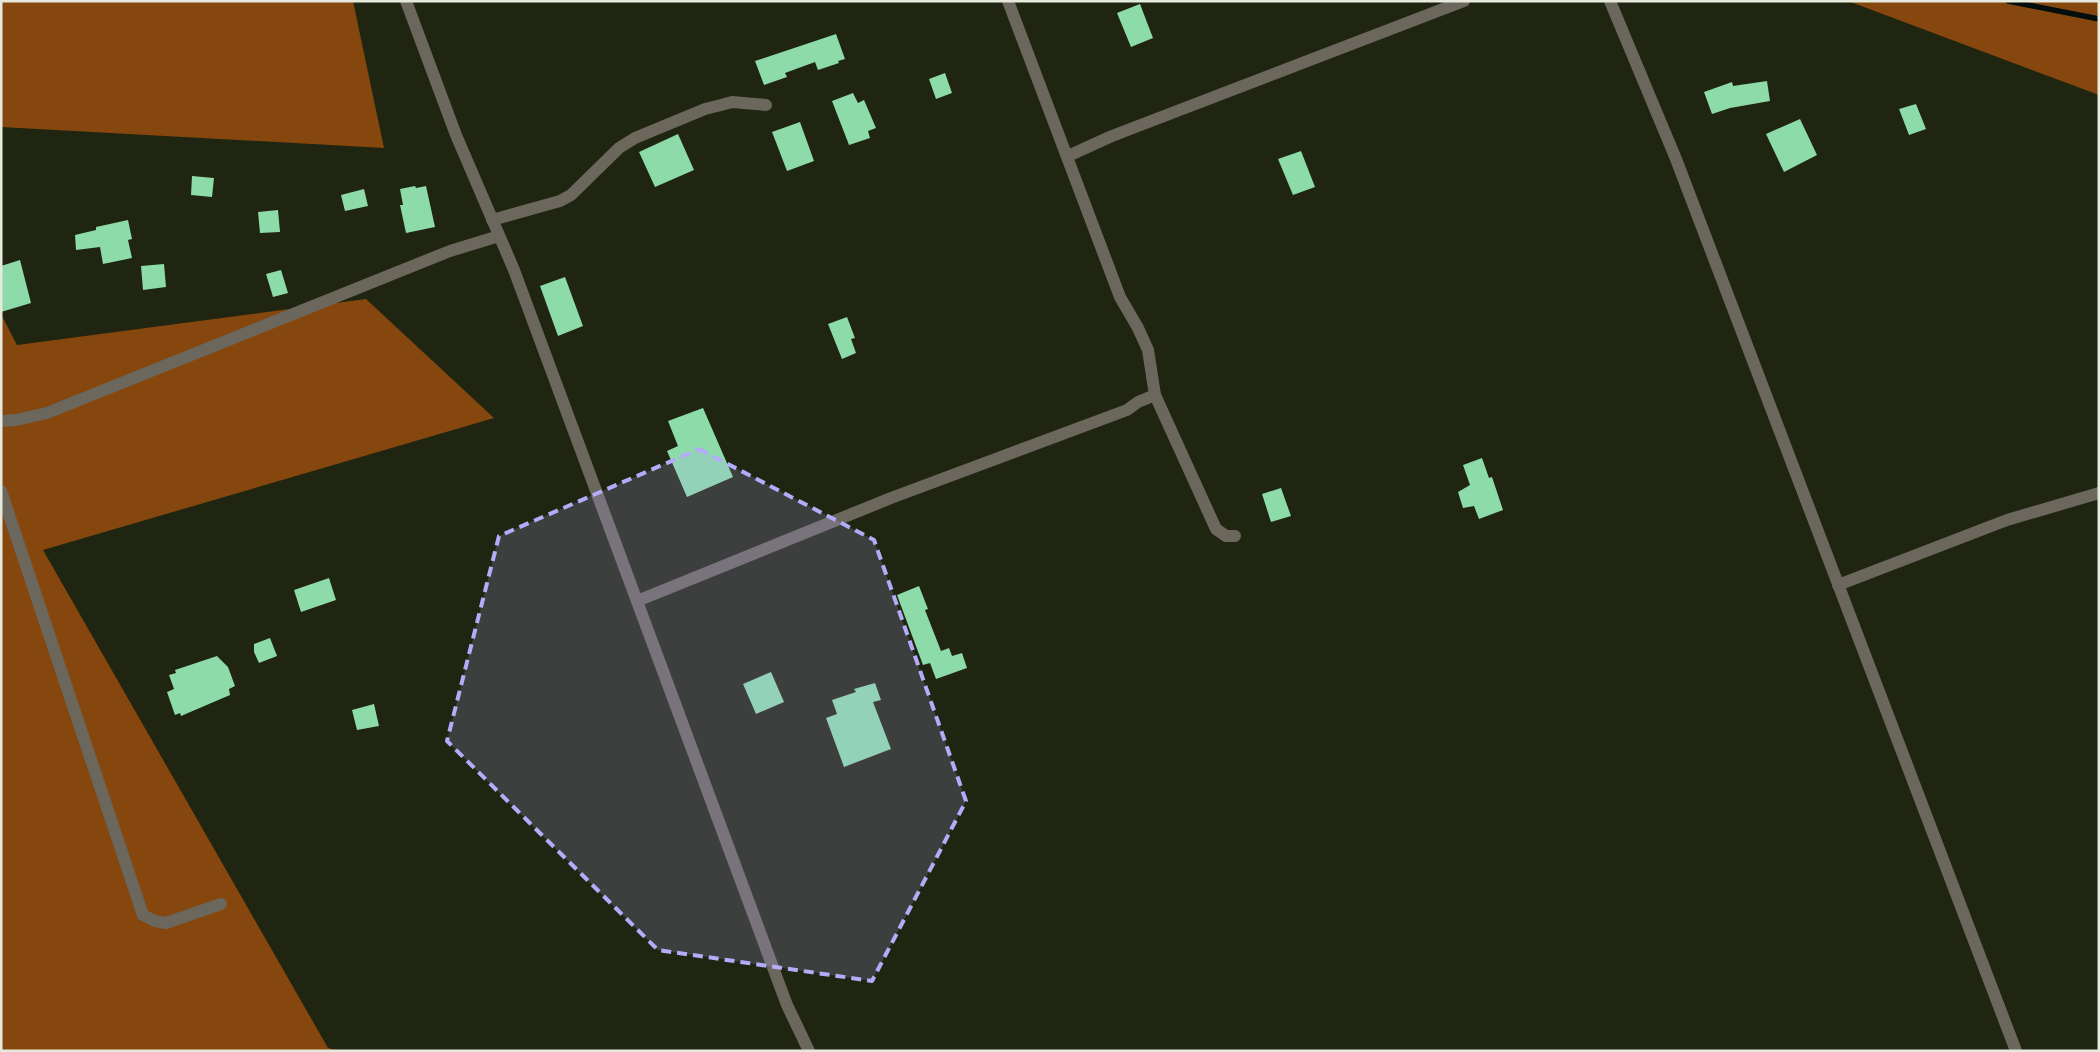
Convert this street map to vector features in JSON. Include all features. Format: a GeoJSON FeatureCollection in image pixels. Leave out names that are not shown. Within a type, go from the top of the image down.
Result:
{"type":"FeatureCollection","features":[{"type":"Feature","properties":{"kind":"street"},"geometry":{"type":"LineString","coordinates":[[406,1],[456,135],[514,270],[787,1005],[809,1051]]}},
{"type":"Feature","properties":{"kind":"street"},"geometry":{"type":"LineString","coordinates":[[1008,1],[1120,297],[1148,350],[1155,395],[1216,529],[1226,536],[1235,536]]}},
{"type":"Feature","properties":{"kind":"street"},"geometry":{"type":"LineString","coordinates":[[1068,156],[1112,136],[1464,1]]}},
{"type":"Feature","properties":{"kind":"street"},"geometry":{"type":"LineString","coordinates":[[1610,1],[1679,168],[2016,1051]]}},
{"type":"Feature","properties":{"kind":"street"},"geometry":{"type":"LineString","coordinates":[[492,220],[560,201],[571,195],[618,148],[635,138],[721,104],[732,102],[766,105]]}},
{"type":"Feature","properties":{"kind":"street"},"geometry":{"type":"LineString","coordinates":[[1,421],[16,420],[47,413],[450,251],[498,236]]}},
{"type":"Feature","properties":{"kind":"street"},"geometry":{"type":"LineString","coordinates":[[637,601],[891,498],[1127,410],[1138,402],[1155,395]]}},
{"type":"Feature","properties":{"kind":"street"},"geometry":{"type":"LineString","coordinates":[[1,491],[143,915],[166,924],[221,904]]}},
{"type":"Feature","properties":{"kind":"street"},"geometry":{"type":"LineString","coordinates":[[1838,585],[2007,520],[2099,493]]}},
{"type":"Feature","properties":{"kind":"highlighted area"},"geometry":{"type":"Polygon","coordinates":[[[699,449],[874,540],[966,801],[872,981],[658,950],[447,741],[499,536],[699,449]]]}},
{"type":"Feature","properties":{"kind":"shaded area"},"geometry":{"type":"Polygon","coordinates":[[[1,1],[353,1],[384,148],[1,127],[1,1]]]}},
{"type":"Feature","properties":{"kind":"shaded area"},"geometry":{"type":"Polygon","coordinates":[[[1848,1],[2099,1],[2099,95],[1848,1]]]}},
{"type":"Feature","properties":{"kind":"shaded area"},"geometry":{"type":"Polygon","coordinates":[[[366,299],[494,418],[43,550],[328,1048],[339,1051],[1,1051],[1,314],[17,345],[366,299]]]}},
{"type":"Feature","properties":{"kind":"building"},"geometry":{"type":"Polygon","coordinates":[[[1140,4],[1153,38],[1131,47],[1117,13],[1140,4]]]}},
{"type":"Feature","properties":{"kind":"building"},"geometry":{"type":"Polygon","coordinates":[[[836,34],[845,59],[818,70],[815,62],[785,73],[787,77],[764,85],[755,61],[836,34]]]}},
{"type":"Feature","properties":{"kind":"building"},"geometry":{"type":"Polygon","coordinates":[[[945,73],[952,93],[936,99],[929,79],[945,73]]]}},
{"type":"Feature","properties":{"kind":"building"},"geometry":{"type":"Polygon","coordinates":[[[1767,81],[1770,101],[1730,108],[1712,114],[1704,92],[1732,82],[1733,86],[1767,81]]]}},
{"type":"Feature","properties":{"kind":"building"},"geometry":{"type":"Polygon","coordinates":[[[853,93],[858,103],[864,100],[876,128],[868,131],[870,138],[849,145],[832,101],[853,93]]]}},
{"type":"Feature","properties":{"kind":"building"},"geometry":{"type":"Polygon","coordinates":[[[1916,104],[1926,129],[1909,135],[1899,109],[1916,104]]]}},
{"type":"Feature","properties":{"kind":"building"},"geometry":{"type":"Polygon","coordinates":[[[1800,119],[1817,155],[1784,172],[1766,134],[1800,119]]]}},
{"type":"Feature","properties":{"kind":"building"},"geometry":{"type":"Polygon","coordinates":[[[800,122],[814,161],[787,171],[772,132],[800,122]]]}},
{"type":"Feature","properties":{"kind":"building"},"geometry":{"type":"Polygon","coordinates":[[[678,134],[694,170],[655,187],[639,152],[678,134]]]}},
{"type":"Feature","properties":{"kind":"building"},"geometry":{"type":"Polygon","coordinates":[[[1301,151],[1315,187],[1293,195],[1278,159],[1301,151]]]}},
{"type":"Feature","properties":{"kind":"building"},"geometry":{"type":"Polygon","coordinates":[[[192,176],[214,178],[212,197],[191,195],[192,176]]]}},
{"type":"Feature","properties":{"kind":"building"},"geometry":{"type":"Polygon","coordinates":[[[415,186],[416,188],[426,186],[435,227],[406,233],[400,205],[403,205],[400,189],[415,186]]]}},
{"type":"Feature","properties":{"kind":"building"},"geometry":{"type":"Polygon","coordinates":[[[364,189],[368,206],[345,211],[341,195],[364,189]]]}},
{"type":"Feature","properties":{"kind":"building"},"geometry":{"type":"Polygon","coordinates":[[[278,210],[280,232],[260,233],[258,212],[278,210]]]}},
{"type":"Feature","properties":{"kind":"building"},"geometry":{"type":"Polygon","coordinates":[[[128,220],[132,239],[128,240],[132,258],[103,264],[100,247],[76,250],[75,235],[96,230],[96,227],[128,220]]]}},
{"type":"Feature","properties":{"kind":"building"},"geometry":{"type":"Polygon","coordinates":[[[20,260],[31,303],[1,312],[1,266],[20,260]]]}},
{"type":"Feature","properties":{"kind":"building"},"geometry":{"type":"Polygon","coordinates":[[[164,264],[166,287],[143,290],[141,266],[164,264]]]}},
{"type":"Feature","properties":{"kind":"building"},"geometry":{"type":"Polygon","coordinates":[[[281,270],[288,293],[273,297],[266,274],[281,270]]]}},
{"type":"Feature","properties":{"kind":"building"},"geometry":{"type":"Polygon","coordinates":[[[565,277],[583,326],[558,336],[540,286],[565,277]]]}},
{"type":"Feature","properties":{"kind":"building"},"geometry":{"type":"Polygon","coordinates":[[[847,317],[855,338],[851,339],[856,353],[842,359],[828,324],[847,317]]]}},
{"type":"Feature","properties":{"kind":"building"},"geometry":{"type":"Polygon","coordinates":[[[703,408],[733,477],[687,497],[667,451],[678,446],[668,421],[703,408]]]}},
{"type":"Feature","properties":{"kind":"building"},"geometry":{"type":"Polygon","coordinates":[[[1482,458],[1489,478],[1492,477],[1503,510],[1479,519],[1474,506],[1463,508],[1458,492],[1470,485],[1463,465],[1482,458]]]}},
{"type":"Feature","properties":{"kind":"building"},"geometry":{"type":"Polygon","coordinates":[[[1281,488],[1291,516],[1271,522],[1262,494],[1281,488]]]}},
{"type":"Feature","properties":{"kind":"building"},"geometry":{"type":"Polygon","coordinates":[[[329,578],[336,600],[301,612],[294,590],[329,578]]]}},
{"type":"Feature","properties":{"kind":"building"},"geometry":{"type":"Polygon","coordinates":[[[919,586],[928,609],[925,610],[941,651],[949,648],[952,656],[962,653],[967,668],[936,679],[930,663],[923,665],[897,595],[919,586]]]}},
{"type":"Feature","properties":{"kind":"building"},"geometry":{"type":"Polygon","coordinates":[[[270,638],[277,656],[259,663],[254,652],[254,644],[270,638]]]}},
{"type":"Feature","properties":{"kind":"building"},"geometry":{"type":"Polygon","coordinates":[[[217,656],[228,667],[235,686],[229,689],[230,695],[181,716],[180,713],[175,715],[167,692],[174,689],[169,675],[176,673],[175,670],[217,656]]]}},
{"type":"Feature","properties":{"kind":"building"},"geometry":{"type":"Polygon","coordinates":[[[771,672],[784,702],[756,714],[743,684],[771,672]]]}},
{"type":"Feature","properties":{"kind":"building"},"geometry":{"type":"Polygon","coordinates":[[[875,683],[881,700],[873,702],[891,749],[844,767],[826,718],[837,714],[832,700],[856,692],[854,689],[875,683]]]}},
{"type":"Feature","properties":{"kind":"building"},"geometry":{"type":"Polygon","coordinates":[[[374,704],[379,726],[357,730],[352,710],[374,704]]]}},
{"type":"Feature","properties":{"kind":"waterway"},"geometry":{"type":"LineString","coordinates":[[2008,1],[2099,19]]}}]}
